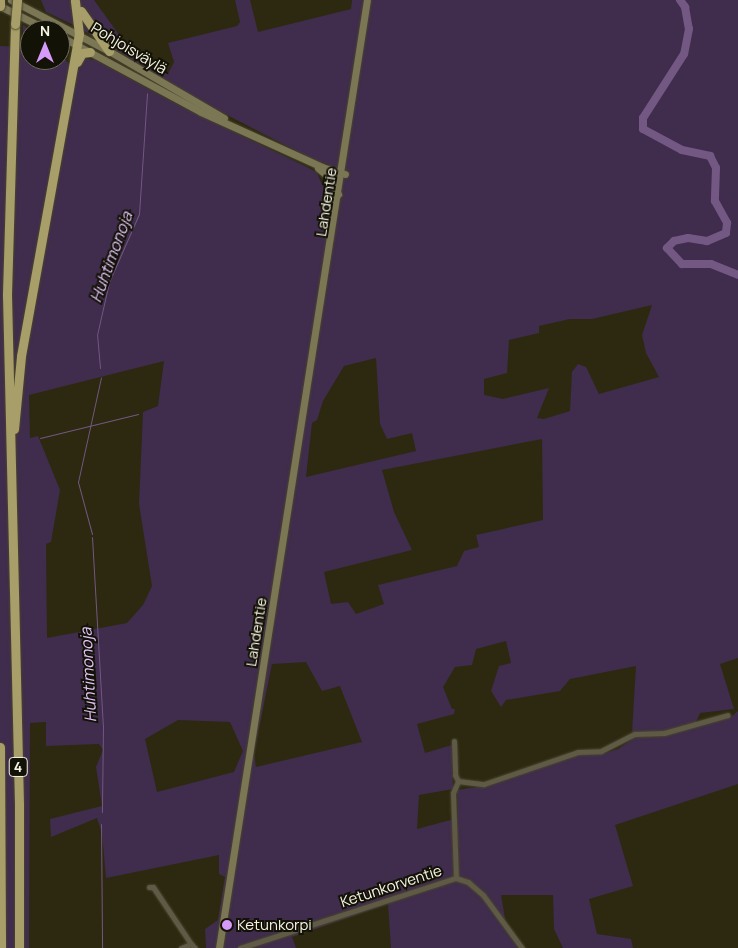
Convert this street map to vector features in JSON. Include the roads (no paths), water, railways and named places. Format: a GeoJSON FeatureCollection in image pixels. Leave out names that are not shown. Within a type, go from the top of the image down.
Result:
{"type":"FeatureCollection","features":[{"type":"Feature","properties":{"kind":"highway"},"geometry":{"type":"LineString","coordinates":[[0,0],[0,6]]}},
{"type":"Feature","properties":{"kind":"highway","name":"4"},"geometry":{"type":"LineString","coordinates":[[17,0],[11,95],[7,266],[10,489],[19,805],[19,948]]}},
{"type":"Feature","properties":{"kind":"highway"},"geometry":{"type":"LineString","coordinates":[[10,489],[21,356],[79,34],[76,0]]}},
{"type":"Feature","properties":{"kind":"highway"},"geometry":{"type":"LineString","coordinates":[[76,0],[87,23],[109,51]]}},
{"type":"Feature","properties":{"kind":"highway"},"geometry":{"type":"LineString","coordinates":[[72,71],[78,58],[90,52]]}},
{"type":"Feature","properties":{"kind":"highway","name":"4"},"geometry":{"type":"LineString","coordinates":[[0,747],[1,948]]}},
{"type":"Feature","properties":{"kind":"main road","name":"Pohjoisväylä"},"geometry":{"type":"LineString","coordinates":[[11,0],[79,34],[230,123]]}},
{"type":"Feature","properties":{"kind":"main road","name":"Lahdentie"},"geometry":{"type":"LineString","coordinates":[[318,320],[367,0]]}},
{"type":"Feature","properties":{"kind":"main road"},"geometry":{"type":"LineString","coordinates":[[0,6],[28,20]]}},
{"type":"Feature","properties":{"kind":"main road","name":"Pohjoisväylä"},"geometry":{"type":"LineString","coordinates":[[70,41],[184,104],[230,123],[318,168],[330,178],[338,194]]}},
{"type":"Feature","properties":{"kind":"main road","name":"Pohjoisväylä"},"geometry":{"type":"LineString","coordinates":[[268,142],[322,167],[342,173]]}},
{"type":"Feature","properties":{"kind":"main road","name":"Pohjoisväylä"},"geometry":{"type":"LineString","coordinates":[[318,168],[342,173]]}},
{"type":"Feature","properties":{"kind":"main road","name":"Lahdentie"},"geometry":{"type":"LineString","coordinates":[[219,948],[342,173]]}},
{"type":"Feature","properties":{"kind":"street"},"geometry":{"type":"LineString","coordinates":[[458,781],[484,784],[578,752],[601,751],[634,734],[664,733],[728,715]]}},
{"type":"Feature","properties":{"kind":"street"},"geometry":{"type":"LineString","coordinates":[[454,741],[455,775],[458,781],[453,793],[456,878]]}},
{"type":"Feature","properties":{"kind":"street","name":"Ketunkorventie"},"geometry":{"type":"LineString","coordinates":[[240,948],[456,878],[468,882],[483,895],[522,948]]}},
{"type":"Feature","properties":{"kind":"street"},"geometry":{"type":"LineString","coordinates":[[149,887],[153,887],[193,946],[181,948]]}},
{"type":"Feature","properties":{"kind":"waterway"},"geometry":{"type":"LineString","coordinates":[[680,0],[685,7],[689,29],[684,54],[643,118],[643,129],[682,150],[710,156],[716,168],[715,201],[727,223],[726,233],[707,241],[688,238],[674,241],[667,248],[682,264],[711,264],[738,275]]}},
{"type":"Feature","properties":{"kind":"waterway","name":"Huhtimonoja"},"geometry":{"type":"LineString","coordinates":[[100,368],[97,335],[109,282],[139,214],[147,93]]}},
{"type":"Feature","properties":{"kind":"waterway","name":"Huhtimonoja"},"geometry":{"type":"LineString","coordinates":[[92,534],[78,482],[101,377]]}},
{"type":"Feature","properties":{"kind":"waterway","name":"Huhtimonoja"},"geometry":{"type":"LineString","coordinates":[[40,438],[138,414]]}},
{"type":"Feature","properties":{"kind":"waterway","name":"Huhtimonoja"},"geometry":{"type":"LineString","coordinates":[[92,537],[103,725],[102,812]]}},
{"type":"Feature","properties":{"kind":"waterway","name":"Huhtimonoja"},"geometry":{"type":"LineString","coordinates":[[101,824],[102,948]]}},
{"type":"Feature","properties":{"kind":"place","name":"Ketunkorpi"},"geometry":{"type":"Point","coordinates":[227,925]}}]}
